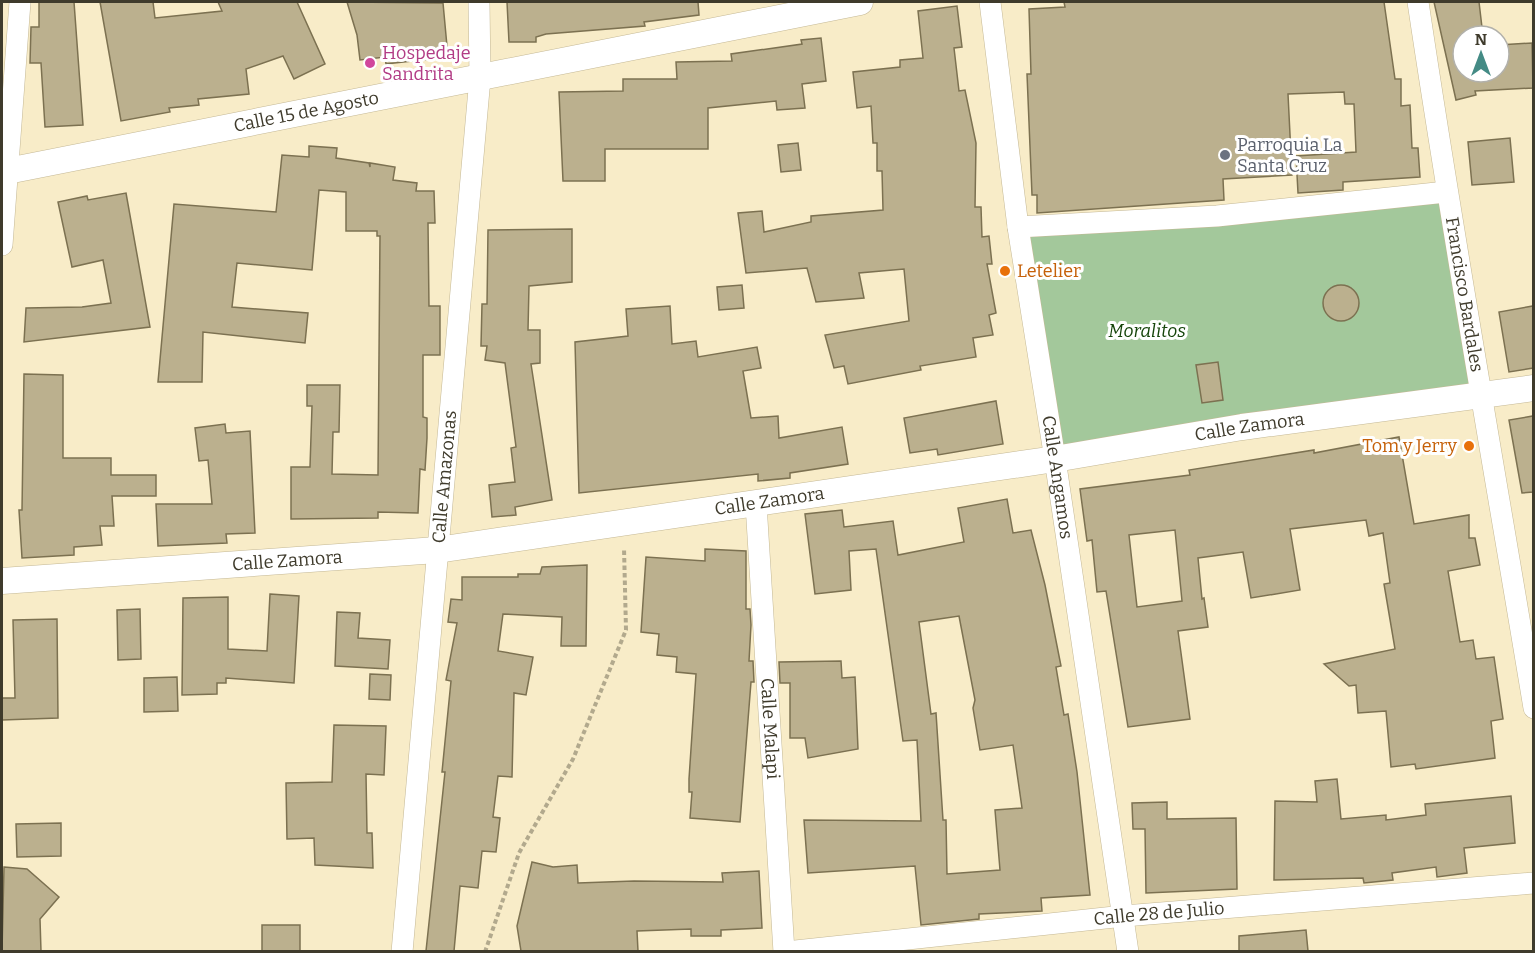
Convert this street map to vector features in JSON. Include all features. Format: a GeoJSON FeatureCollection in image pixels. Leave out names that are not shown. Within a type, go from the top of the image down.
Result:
{"type":"FeatureCollection","features":[{"type":"Feature","properties":{"kind":"street"},"geometry":{"type":"LineString","coordinates":[[2,245],[5,171],[20,2]]}},
{"type":"Feature","properties":{"kind":"street","name":"Calle Amazonas"},"geometry":{"type":"LineString","coordinates":[[402,951],[480,78],[479,2]]}},
{"type":"Feature","properties":{"kind":"street","name":"Calle 15 de Agosto"},"geometry":{"type":"LineString","coordinates":[[5,171],[860,2]]}},
{"type":"Feature","properties":{"kind":"street","name":"Calle Angamos"},"geometry":{"type":"LineString","coordinates":[[990,2],[1018,227],[1128,951]]}},
{"type":"Feature","properties":{"kind":"street","name":"Francisco Bardales"},"geometry":{"type":"LineString","coordinates":[[1418,2],[1446,192],[1483,396],[1533,708]]}},
{"type":"Feature","properties":{"kind":"street"},"geometry":{"type":"LineString","coordinates":[[1018,227],[1216,216],[1446,192]]}},
{"type":"Feature","properties":{"kind":"street","name":"Calle Zamora"},"geometry":{"type":"LineString","coordinates":[[2,581],[437,550],[1055,459],[1242,427],[1533,388]]}},
{"type":"Feature","properties":{"kind":"street","name":"Calle Malapi"},"geometry":{"type":"LineString","coordinates":[[756,504],[785,951]]}},
{"type":"Feature","properties":{"kind":"street","name":"Calle 28 de Julio"},"geometry":{"type":"LineString","coordinates":[[785,951],[1124,916],[1533,883]]}},
{"type":"Feature","properties":{"kind":"path"},"geometry":{"type":"LineString","coordinates":[[485,951],[519,853],[573,759],[626,630],[623,523]]}},
{"type":"Feature","properties":{"kind":"green space","name":"Moralitos"},"geometry":{"type":"Polygon","coordinates":[[[1446,192],[1483,396],[1055,459],[1018,227],[1446,192]]]}},
{"type":"Feature","properties":{"kind":"building"},"geometry":{"type":"Polygon","coordinates":[[[39,2],[74,2],[83,125],[45,127],[41,63],[30,63],[31,27],[39,27],[39,2]]]}},
{"type":"Feature","properties":{"kind":"building"},"geometry":{"type":"Polygon","coordinates":[[[100,2],[153,2],[155,18],[222,11],[218,2],[297,2],[325,64],[294,79],[283,56],[246,69],[249,94],[198,99],[199,105],[169,108],[170,112],[121,121],[100,2]]]}},
{"type":"Feature","properties":{"kind":"building"},"geometry":{"type":"Polygon","coordinates":[[[347,2],[443,3],[448,57],[386,64],[385,57],[360,60],[357,35],[347,2]]]}},
{"type":"Feature","properties":{"kind":"building"},"geometry":{"type":"Polygon","coordinates":[[[507,2],[698,2],[699,15],[644,22],[645,26],[546,34],[536,37],[536,42],[509,42],[507,2]]]}},
{"type":"Feature","properties":{"kind":"building"},"geometry":{"type":"Polygon","coordinates":[[[1064,2],[1384,2],[1395,79],[1401,79],[1401,106],[1410,105],[1412,148],[1418,148],[1420,177],[1343,182],[1343,190],[1298,193],[1296,156],[1356,152],[1354,104],[1345,104],[1344,92],[1288,94],[1292,175],[1223,179],[1224,200],[1037,213],[1037,195],[1032,195],[1027,74],[1031,74],[1029,9],[1065,7],[1064,2]]]}},
{"type":"Feature","properties":{"kind":"building"},"geometry":{"type":"Polygon","coordinates":[[[1434,2],[1479,2],[1482,24],[1451,24],[1451,78],[1434,2]]]}},
{"type":"Feature","properties":{"kind":"building"},"geometry":{"type":"Polygon","coordinates":[[[957,6],[962,47],[954,48],[959,91],[965,90],[976,143],[975,207],[981,207],[982,237],[989,236],[992,264],[987,264],[996,313],[989,315],[993,335],[973,338],[976,357],[920,366],[921,370],[848,384],[844,366],[834,368],[825,335],[909,321],[904,269],[859,273],[864,298],[816,302],[807,268],[746,273],[738,213],[762,211],[764,232],[811,222],[811,216],[883,210],[882,171],[877,171],[877,143],[873,143],[871,106],[857,108],[853,72],[900,67],[900,60],[923,58],[918,11],[957,6]]]}},
{"type":"Feature","properties":{"kind":"building"},"geometry":{"type":"Polygon","coordinates":[[[821,38],[826,81],[802,84],[805,108],[777,110],[776,101],[708,108],[708,149],[605,149],[605,181],[563,181],[559,92],[623,91],[623,79],[677,79],[676,62],[732,61],[731,54],[802,44],[801,40],[821,38]]]}},
{"type":"Feature","properties":{"kind":"building"},"geometry":{"type":"Polygon","coordinates":[[[1532,43],[1533,88],[1475,91],[1476,95],[1456,100],[1452,84],[1511,84],[1511,44],[1532,43]]]}},
{"type":"Feature","properties":{"kind":"building"},"geometry":{"type":"Polygon","coordinates":[[[1510,138],[1514,182],[1472,185],[1468,142],[1510,138]]]}},
{"type":"Feature","properties":{"kind":"building"},"geometry":{"type":"Polygon","coordinates":[[[798,143],[801,170],[781,172],[778,145],[798,143]]]}},
{"type":"Feature","properties":{"kind":"building"},"geometry":{"type":"Polygon","coordinates":[[[309,146],[337,148],[336,158],[369,163],[370,167],[370,163],[395,167],[393,180],[417,183],[416,191],[434,191],[435,223],[428,223],[429,306],[440,306],[440,355],[423,355],[423,417],[427,418],[427,438],[425,470],[420,469],[418,513],[378,512],[378,518],[291,519],[291,467],[310,467],[312,406],[307,406],[307,385],[340,385],[339,432],[333,432],[332,474],[378,475],[380,236],[377,236],[377,231],[346,231],[346,192],[319,190],[312,270],[237,263],[232,307],[308,313],[305,343],[203,332],[202,382],[158,382],[174,204],[276,212],[282,155],[309,157],[309,146]]]}},
{"type":"Feature","properties":{"kind":"building"},"geometry":{"type":"Polygon","coordinates":[[[126,193],[150,327],[24,342],[26,308],[82,307],[111,303],[103,260],[72,267],[58,202],[87,196],[88,200],[126,193]]]}},
{"type":"Feature","properties":{"kind":"building"},"geometry":{"type":"Polygon","coordinates":[[[572,229],[572,282],[529,286],[528,330],[540,330],[540,363],[531,364],[552,500],[515,507],[516,515],[492,517],[489,485],[515,482],[511,448],[516,447],[505,363],[485,360],[487,346],[481,346],[482,304],[487,304],[488,230],[572,229]]]}},
{"type":"Feature","properties":{"kind":"building"},"geometry":{"type":"Polygon","coordinates":[[[742,285],[744,308],[719,310],[717,287],[742,285]]]}},
{"type":"Feature","properties":{"kind":"building"},"geometry":{"type":"Polygon","coordinates":[[[1341,285],[1354,290],[1359,303],[1354,316],[1341,321],[1328,316],[1323,303],[1328,290],[1341,285]]]}},
{"type":"Feature","properties":{"kind":"building"},"geometry":{"type":"Polygon","coordinates":[[[670,306],[672,344],[696,341],[698,357],[757,347],[761,368],[743,371],[751,418],[778,416],[779,438],[842,427],[848,464],[790,473],[790,478],[758,481],[758,474],[579,493],[575,342],[628,336],[626,309],[670,306]]]}},
{"type":"Feature","properties":{"kind":"building"},"geometry":{"type":"Polygon","coordinates":[[[1533,306],[1533,368],[1509,372],[1499,312],[1533,306]]]}},
{"type":"Feature","properties":{"kind":"building"},"geometry":{"type":"Polygon","coordinates":[[[1218,362],[1223,400],[1202,403],[1196,365],[1218,362]]]}},
{"type":"Feature","properties":{"kind":"building"},"geometry":{"type":"Polygon","coordinates":[[[24,374],[63,375],[63,458],[111,458],[111,475],[156,475],[156,496],[112,496],[114,526],[100,526],[102,545],[74,547],[74,555],[22,558],[19,510],[22,510],[24,374]]]}},
{"type":"Feature","properties":{"kind":"building"},"geometry":{"type":"Polygon","coordinates":[[[996,401],[1003,444],[938,455],[937,449],[910,453],[904,418],[996,401]]]}},
{"type":"Feature","properties":{"kind":"building"},"geometry":{"type":"Polygon","coordinates":[[[1533,416],[1533,492],[1522,493],[1509,420],[1533,416]]]}},
{"type":"Feature","properties":{"kind":"building"},"geometry":{"type":"Polygon","coordinates":[[[225,424],[226,433],[250,431],[255,533],[226,534],[227,543],[158,546],[156,504],[212,504],[208,460],[199,461],[195,428],[225,424]]]}},
{"type":"Feature","properties":{"kind":"building"},"geometry":{"type":"Polygon","coordinates":[[[1399,437],[1414,524],[1469,515],[1469,538],[1475,538],[1480,565],[1448,571],[1460,642],[1473,640],[1476,659],[1494,657],[1503,719],[1491,721],[1495,758],[1416,769],[1415,764],[1391,767],[1386,711],[1358,713],[1356,685],[1349,686],[1324,664],[1395,649],[1384,584],[1390,583],[1383,533],[1369,536],[1366,520],[1290,529],[1300,590],[1251,598],[1243,552],[1198,558],[1202,599],[1204,598],[1208,627],[1178,631],[1190,719],[1128,727],[1106,591],[1097,592],[1092,540],[1087,541],[1080,489],[1190,475],[1189,470],[1314,450],[1314,453],[1399,437]],[[1175,530],[1129,535],[1137,607],[1182,601],[1175,530]]]}},
{"type":"Feature","properties":{"kind":"building"},"geometry":{"type":"Polygon","coordinates":[[[1007,499],[1013,533],[1031,530],[1045,585],[1061,666],[1056,667],[1064,715],[1068,714],[1077,772],[1090,895],[1041,898],[1042,911],[979,914],[979,919],[921,925],[915,866],[808,873],[804,820],[921,821],[917,740],[903,741],[876,549],[849,551],[851,590],[815,594],[805,514],[842,510],[844,527],[893,521],[898,555],[964,542],[958,508],[1007,499]],[[959,616],[919,622],[931,714],[936,713],[943,820],[946,820],[947,874],[1000,870],[995,810],[1022,808],[1013,745],[980,750],[973,708],[975,700],[959,616]]]}},
{"type":"Feature","properties":{"kind":"building"},"geometry":{"type":"Polygon","coordinates":[[[705,549],[746,551],[746,609],[750,609],[751,625],[749,661],[753,661],[754,682],[751,682],[740,822],[690,818],[692,792],[689,792],[689,779],[696,674],[676,672],[677,657],[657,655],[659,634],[641,632],[646,557],[705,561],[705,549]]]}},
{"type":"Feature","properties":{"kind":"building"},"geometry":{"type":"Polygon","coordinates":[[[587,565],[586,646],[561,646],[562,617],[503,614],[498,651],[533,657],[526,695],[514,693],[512,777],[498,776],[493,817],[500,818],[496,852],[482,851],[478,888],[460,886],[454,951],[426,951],[445,772],[442,772],[451,681],[446,680],[457,623],[448,622],[451,599],[462,600],[462,577],[518,577],[518,574],[540,574],[542,567],[587,565]]]}},
{"type":"Feature","properties":{"kind":"building"},"geometry":{"type":"Polygon","coordinates":[[[270,594],[299,596],[294,683],[226,678],[226,683],[217,683],[217,694],[182,695],[183,598],[228,597],[228,649],[267,651],[270,594]]]}},
{"type":"Feature","properties":{"kind":"building"},"geometry":{"type":"Polygon","coordinates":[[[140,609],[141,659],[118,660],[117,610],[140,609]]]}},
{"type":"Feature","properties":{"kind":"building"},"geometry":{"type":"Polygon","coordinates":[[[337,612],[360,613],[358,638],[390,640],[388,669],[335,666],[337,612]]]}},
{"type":"Feature","properties":{"kind":"building"},"geometry":{"type":"Polygon","coordinates":[[[57,619],[58,718],[2,720],[2,698],[15,698],[13,620],[57,619]]]}},
{"type":"Feature","properties":{"kind":"building"},"geometry":{"type":"Polygon","coordinates":[[[841,661],[842,678],[855,677],[858,749],[808,758],[805,738],[790,738],[790,683],[780,683],[779,662],[841,661]]]}},
{"type":"Feature","properties":{"kind":"building"},"geometry":{"type":"Polygon","coordinates":[[[370,674],[391,675],[390,700],[369,699],[370,674]]]}},
{"type":"Feature","properties":{"kind":"building"},"geometry":{"type":"Polygon","coordinates":[[[177,677],[178,711],[144,712],[144,678],[177,677]]]}},
{"type":"Feature","properties":{"kind":"building"},"geometry":{"type":"Polygon","coordinates":[[[334,725],[386,726],[384,775],[366,774],[367,833],[372,833],[373,868],[315,865],[314,838],[287,839],[286,783],[332,782],[334,725]]]}},
{"type":"Feature","properties":{"kind":"building"},"geometry":{"type":"Polygon","coordinates":[[[1337,779],[1341,819],[1386,815],[1386,820],[1426,815],[1425,804],[1511,796],[1515,843],[1464,848],[1467,873],[1437,877],[1436,867],[1392,873],[1393,880],[1364,883],[1363,878],[1274,880],[1275,801],[1317,802],[1315,781],[1337,779]]]}},
{"type":"Feature","properties":{"kind":"building"},"geometry":{"type":"Polygon","coordinates":[[[1167,802],[1167,819],[1236,818],[1237,889],[1146,893],[1145,829],[1133,829],[1132,803],[1167,802]]]}},
{"type":"Feature","properties":{"kind":"building"},"geometry":{"type":"Polygon","coordinates":[[[61,823],[61,856],[17,857],[16,824],[61,823]]]}},
{"type":"Feature","properties":{"kind":"building"},"geometry":{"type":"Polygon","coordinates":[[[532,862],[553,867],[577,865],[578,883],[723,882],[722,873],[759,871],[762,928],[721,930],[721,936],[691,936],[691,929],[637,931],[638,951],[521,951],[517,926],[532,862]]]}},
{"type":"Feature","properties":{"kind":"building"},"geometry":{"type":"Polygon","coordinates":[[[4,867],[27,869],[59,897],[40,919],[41,951],[2,951],[4,867]]]}},
{"type":"Feature","properties":{"kind":"building"},"geometry":{"type":"Polygon","coordinates":[[[262,925],[300,925],[300,951],[262,951],[262,925]]]}},
{"type":"Feature","properties":{"kind":"building"},"geometry":{"type":"Polygon","coordinates":[[[1306,930],[1308,951],[1239,951],[1239,936],[1306,930]]]}},
{"type":"Feature","properties":{"kind":"place","name":"Hospedaje Sandrita"},"geometry":{"type":"Point","coordinates":[370,63]}},
{"type":"Feature","properties":{"kind":"place","name":"Parroquia La Santa Cruz"},"geometry":{"type":"Point","coordinates":[1225,155]}},
{"type":"Feature","properties":{"kind":"place","name":"Letelier"},"geometry":{"type":"Point","coordinates":[1005,271]}},
{"type":"Feature","properties":{"kind":"place","name":"Tom y Jerry"},"geometry":{"type":"Point","coordinates":[1469,446]}}]}
